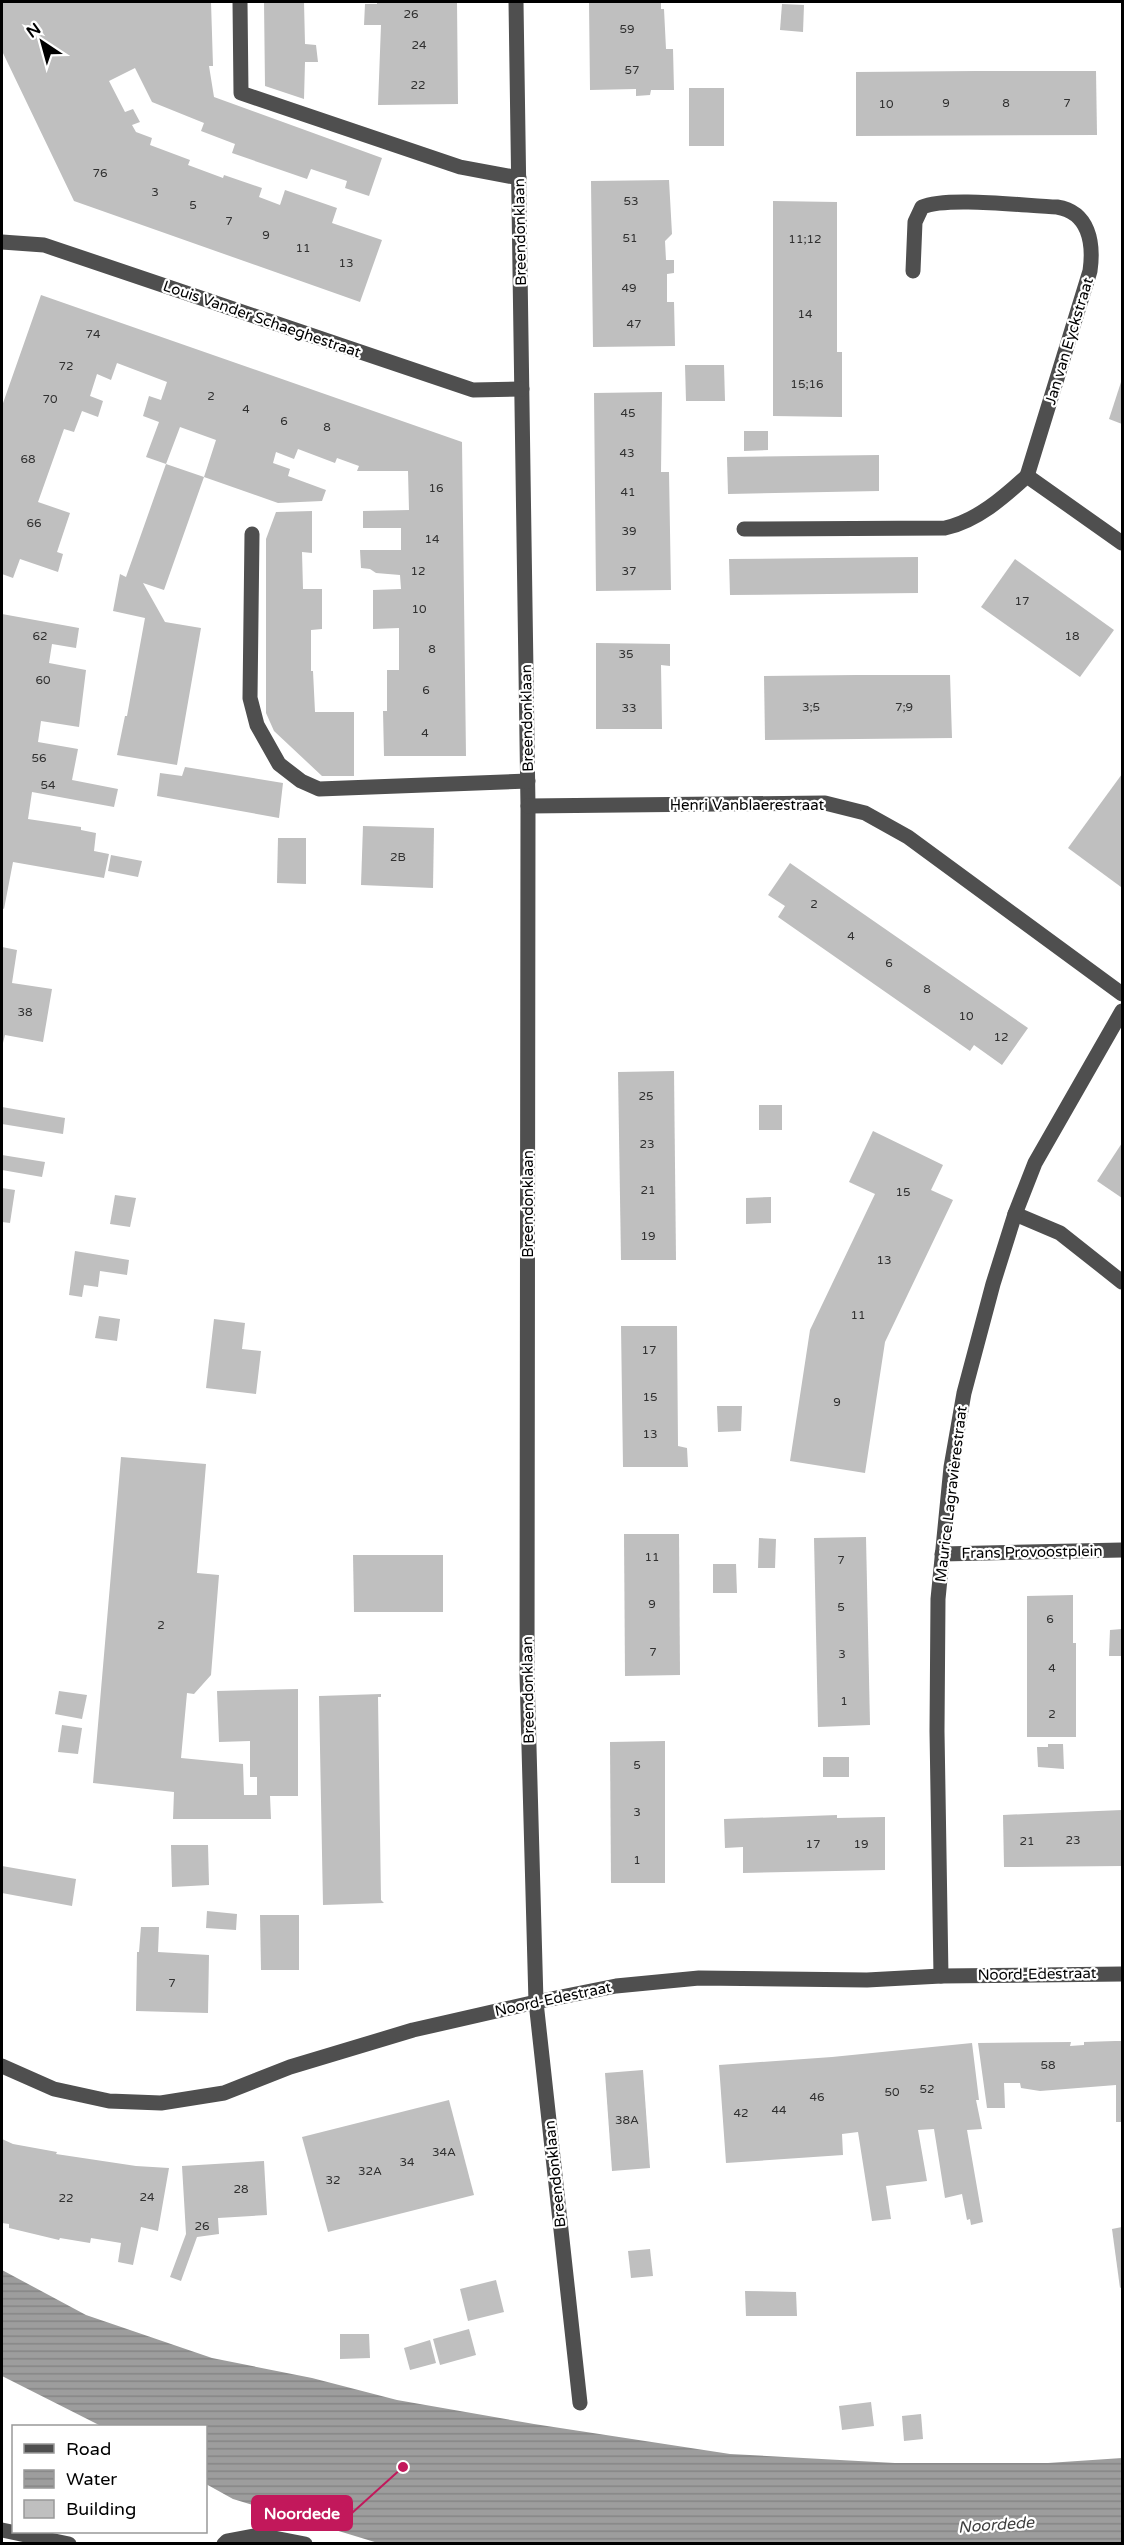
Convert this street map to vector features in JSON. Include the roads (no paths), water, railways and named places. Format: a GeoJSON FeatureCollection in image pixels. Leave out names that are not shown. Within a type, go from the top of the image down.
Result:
{"type":"FeatureCollection","features":[{"type":"Feature","properties":{"kind":"street"},"geometry":{"type":"LineString","coordinates":[[240,2],[241,93],[460,167],[519,178]]}},
{"type":"Feature","properties":{"kind":"street","name":"Breendonklaan"},"geometry":{"type":"LineString","coordinates":[[516,2],[528,781],[527,1674],[536,2002],[580,2403]]}},
{"type":"Feature","properties":{"kind":"street","name":"Jan van Eyckstraat"},"geometry":{"type":"LineString","coordinates":[[913,271],[915,222],[922,207],[929,204],[954,202],[1057,207],[1077,214],[1085,223],[1091,245],[1090,271],[1027,476]]}},
{"type":"Feature","properties":{"kind":"street","name":"Louis Vander Schaeghestraat"},"geometry":{"type":"LineString","coordinates":[[2,242],[44,245],[473,390],[522,389]]}},
{"type":"Feature","properties":{"kind":"street"},"geometry":{"type":"LineString","coordinates":[[744,529],[945,528],[967,520],[993,505],[1027,476],[1122,543]]}},
{"type":"Feature","properties":{"kind":"street"},"geometry":{"type":"LineString","coordinates":[[252,534],[250,698],[257,725],[279,764],[301,780],[320,789],[528,781]]}},
{"type":"Feature","properties":{"kind":"street","name":"Henri Vanblaerestraat"},"geometry":{"type":"LineString","coordinates":[[528,806],[825,803],[865,813],[908,837],[1122,994]]}},
{"type":"Feature","properties":{"kind":"street","name":"Maurice Lagravièrestraat"},"geometry":{"type":"LineString","coordinates":[[941,1976],[937,1709],[938,1599],[951,1467],[964,1393],[993,1284],[1015,1214],[1035,1163],[1122,1011]]}},
{"type":"Feature","properties":{"kind":"street"},"geometry":{"type":"LineString","coordinates":[[1015,1214],[1060,1233],[1122,1282]]}},
{"type":"Feature","properties":{"kind":"street","name":"Frans Provoostplein"},"geometry":{"type":"LineString","coordinates":[[942,1554],[1122,1550]]}},
{"type":"Feature","properties":{"kind":"street","name":"Noord-Edestraat"},"geometry":{"type":"LineString","coordinates":[[2,2066],[65,2092],[109,2102],[161,2103],[224,2093],[290,2067],[412,2030],[616,1986],[699,1978],[867,1980],[941,1976],[1122,1974]]}},
{"type":"Feature","properties":{"kind":"street"},"geometry":{"type":"LineString","coordinates":[[16,2533],[69,2544]]}},
{"type":"Feature","properties":{"kind":"street"},"geometry":{"type":"LineString","coordinates":[[224,2544],[227,2541],[259,2535],[305,2544]]}},
{"type":"Feature","properties":{"kind":"water"},"geometry":{"type":"Polygon","coordinates":[[[2,2270],[86,2315],[212,2358],[312,2378],[397,2400],[534,2424],[730,2454],[895,2463],[1048,2463],[1122,2458],[1122,2543],[378,2543],[233,2499],[207,2485],[207,2425],[99,2425],[2,2376],[2,2270]]]}},
{"type":"Feature","properties":{"kind":"place","name":"Noordede"},"geometry":{"type":"Point","coordinates":[403,2467]}}]}
